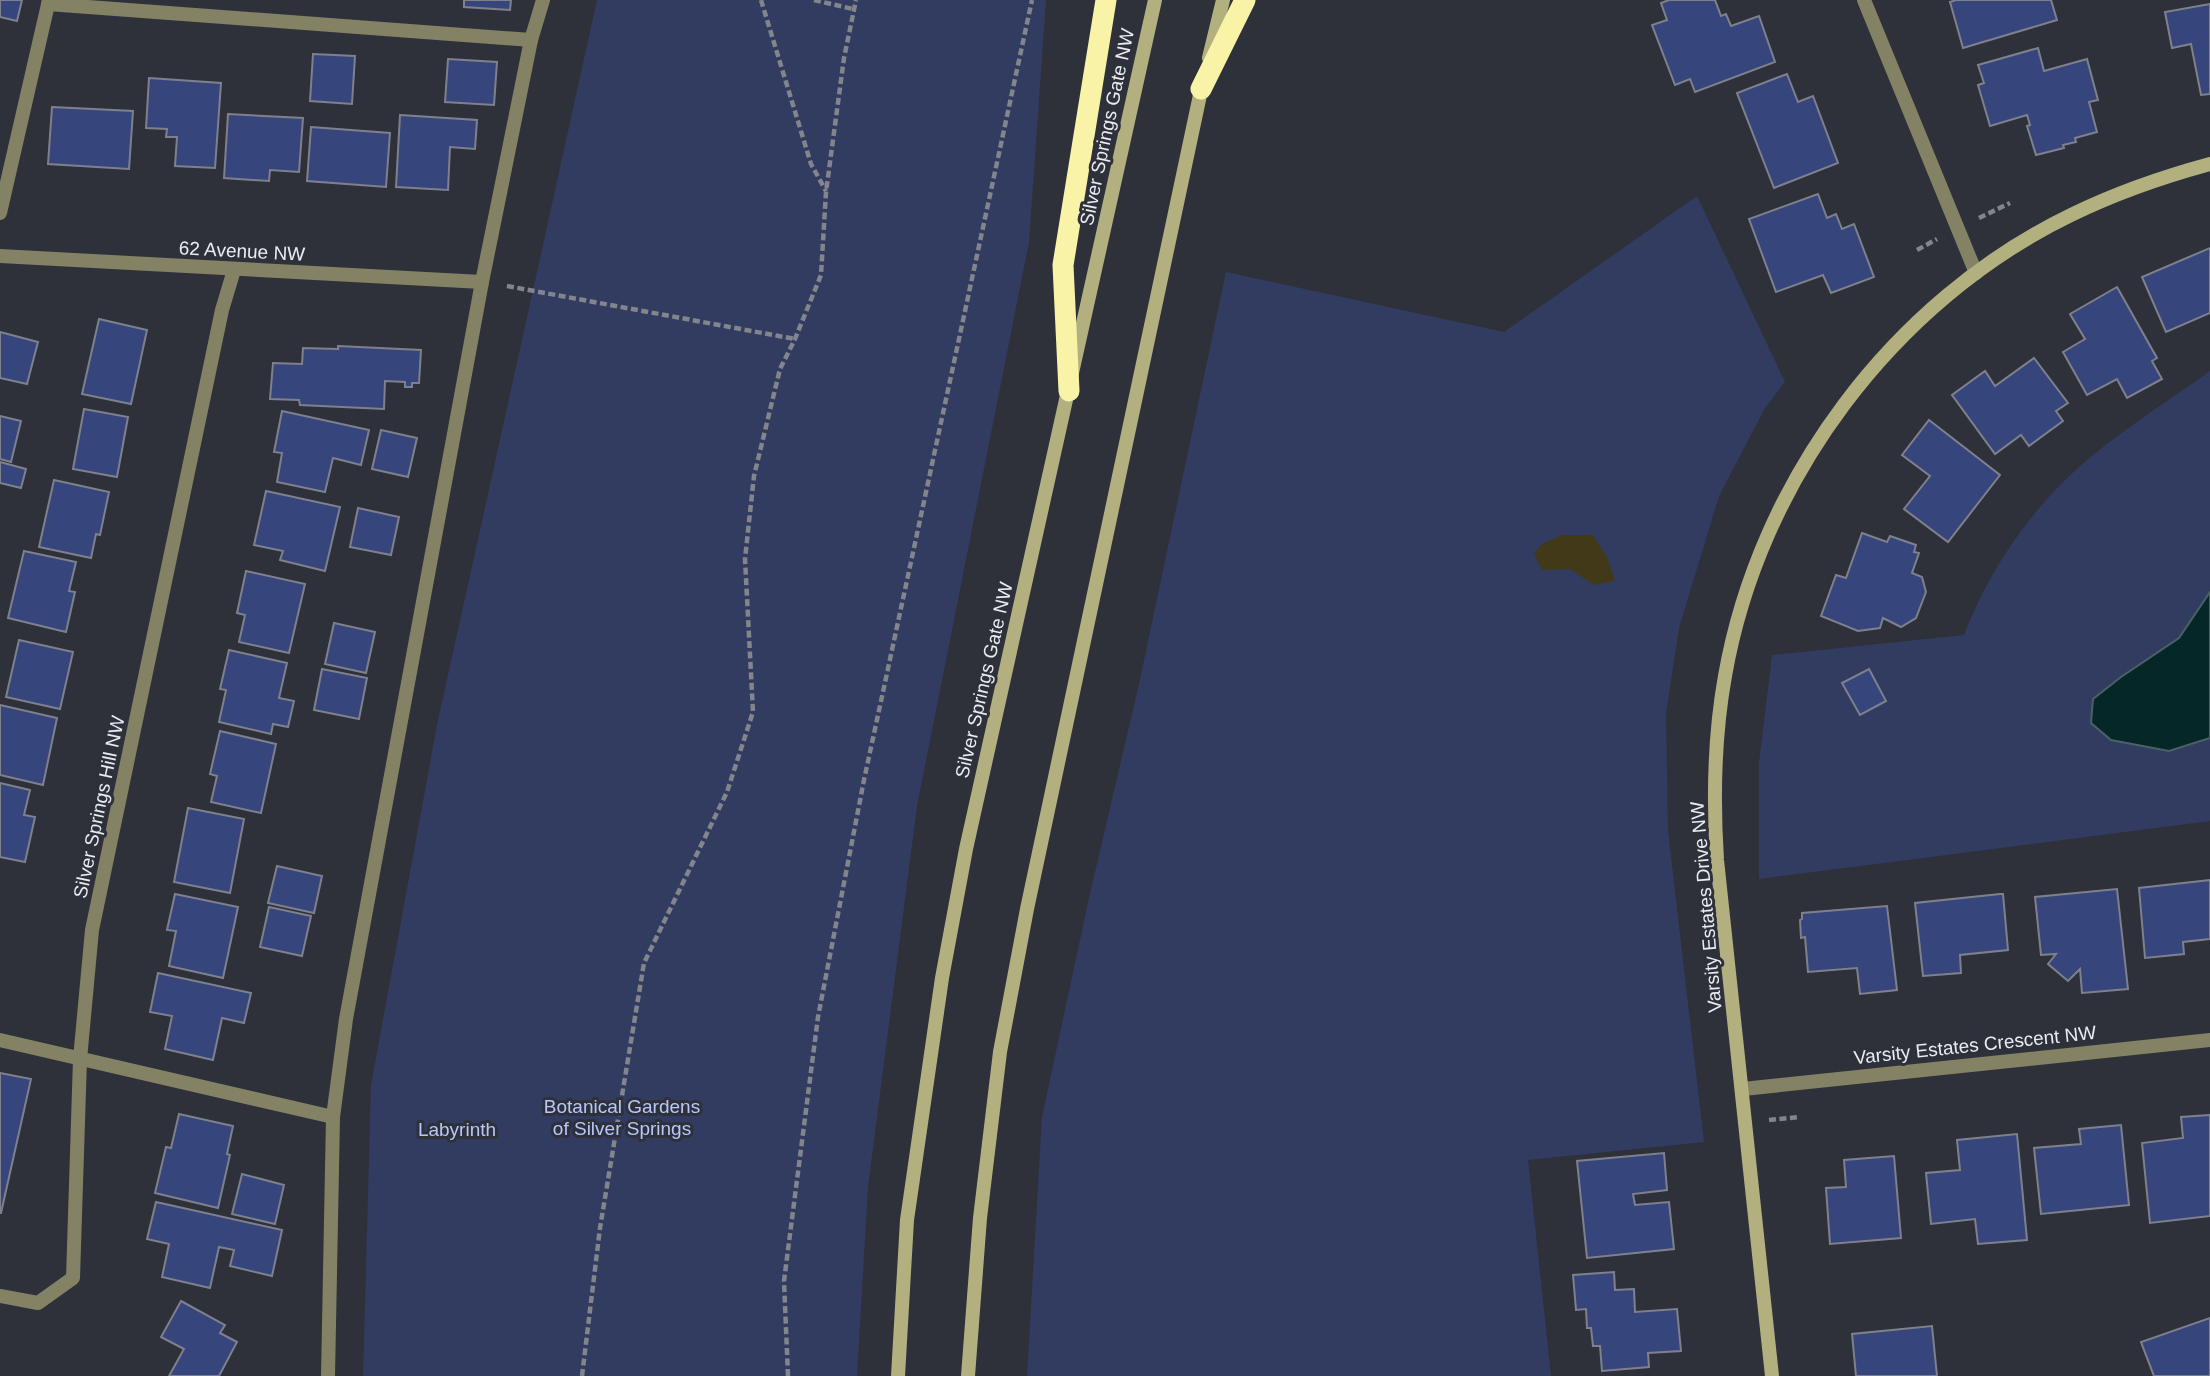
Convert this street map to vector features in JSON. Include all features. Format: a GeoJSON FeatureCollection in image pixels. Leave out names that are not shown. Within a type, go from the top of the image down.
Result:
{"type":"FeatureCollection","features":[{"type":"Feature","properties":{"kind":"highway"},"geometry":{"type":"LineString","coordinates":[[1069,391],[1063,265],[1106,0]]}},
{"type":"Feature","properties":{"kind":"highway"},"geometry":{"type":"LineString","coordinates":[[1202,89],[1245,0]]}},
{"type":"Feature","properties":{"kind":"street"},"geometry":{"type":"LineString","coordinates":[[328,1376],[333,1117],[348,1005],[482,282],[531,40],[543,0]]}},
{"type":"Feature","properties":{"kind":"street","name":"Silver Springs Gate NW"},"geometry":{"type":"LineString","coordinates":[[898,1376],[907,1220],[942,978],[966,849],[1155,0]]}},
{"type":"Feature","properties":{"kind":"street"},"geometry":{"type":"LineString","coordinates":[[968,1376],[980,1218],[1000,1052],[1027,909],[1223,0]]}},
{"type":"Feature","properties":{"kind":"street"},"geometry":{"type":"LineString","coordinates":[[1864,0],[1976,274]]}},
{"type":"Feature","properties":{"kind":"street"},"geometry":{"type":"LineString","coordinates":[[0,213],[49,2],[531,40]]}},
{"type":"Feature","properties":{"kind":"street","name":"Varsity Estates Drive NW"},"geometry":{"type":"LineString","coordinates":[[1772,1376],[1714,813],[1718,720],[1735,629],[1753,573],[1781,507],[1810,453],[1838,412],[1868,374],[1938,304],[1976,274],[2069,215],[2171,174],[2210,164]]}},
{"type":"Feature","properties":{"kind":"street","name":"62 Avenue NW"},"geometry":{"type":"LineString","coordinates":[[0,256],[482,282]]}},
{"type":"Feature","properties":{"kind":"street","name":"Silver Springs Hill NW"},"geometry":{"type":"LineString","coordinates":[[0,1296],[38,1303],[74,1278],[80,1059],[92,930],[222,310],[234,270]]}},
{"type":"Feature","properties":{"kind":"street"},"geometry":{"type":"LineString","coordinates":[[0,1040],[333,1117]]}},
{"type":"Feature","properties":{"kind":"street","name":"Varsity Estates Crescent NW"},"geometry":{"type":"LineString","coordinates":[[1743,1089],[2210,1040]]}},
{"type":"Feature","properties":{"kind":"path"},"geometry":{"type":"LineString","coordinates":[[761,0],[811,164],[826,192]]}},
{"type":"Feature","properties":{"kind":"path"},"geometry":{"type":"LineString","coordinates":[[814,0],[853,9]]}},
{"type":"Feature","properties":{"kind":"path"},"geometry":{"type":"LineString","coordinates":[[582,1376],[600,1228],[644,963],[727,792],[752,712],[745,559],[754,476],[780,369],[821,275],[826,192],[844,58],[856,0]]}},
{"type":"Feature","properties":{"kind":"path"},"geometry":{"type":"LineString","coordinates":[[788,1376],[783,1281],[817,1017],[867,767],[1032,0]]}},
{"type":"Feature","properties":{"kind":"path"},"geometry":{"type":"LineString","coordinates":[[482,282],[795,339]]}},
{"type":"Feature","properties":{"kind":"green space","name":"Botanical Gardens of Silver Springs"},"geometry":{"type":"Polygon","coordinates":[[[597,0],[1046,0],[1029,242],[917,806],[868,1187],[857,1376],[363,1376],[371,1085],[437,725],[597,0]]]}},
{"type":"Feature","properties":{"kind":"green space"},"geometry":{"type":"Polygon","coordinates":[[[1697,196],[1785,382],[1765,408],[1719,496],[1679,628],[1666,714],[1668,831],[1704,1142],[1528,1160],[1551,1376],[1027,1376],[1042,1117],[1139,684],[1226,272],[1504,332],[1697,196]]]}},
{"type":"Feature","properties":{"kind":"green space"},"geometry":{"type":"Polygon","coordinates":[[[2210,371],[2210,821],[1759,879],[1759,763],[1772,655],[1964,635],[1993,574],[2017,536],[2045,501],[2078,468],[2114,438],[2210,371]]]}},
{"type":"Feature","properties":{"kind":"sand"},"geometry":{"type":"Polygon","coordinates":[[[1562,535],[1593,535],[1607,557],[1615,581],[1594,585],[1570,569],[1542,570],[1534,554],[1542,544],[1562,535]]]}},
{"type":"Feature","properties":{"kind":"shaded area"},"geometry":{"type":"Polygon","coordinates":[[[2210,592],[2210,738],[2169,751],[2111,740],[2091,723],[2093,699],[2179,638],[2210,592]]]}},
{"type":"Feature","properties":{"kind":"building"},"geometry":{"type":"Polygon","coordinates":[[[0,0],[22,0],[17,21],[0,17],[0,0]]]}},
{"type":"Feature","properties":{"kind":"building"},"geometry":{"type":"Polygon","coordinates":[[[464,0],[511,0],[510,10],[464,7],[464,0]]]}},
{"type":"Feature","properties":{"kind":"building"},"geometry":{"type":"Polygon","coordinates":[[[1669,0],[1715,0],[1721,16],[1726,14],[1731,26],[1759,16],[1775,62],[1695,92],[1690,79],[1675,85],[1652,25],[1667,20],[1661,3],[1669,0]]]}},
{"type":"Feature","properties":{"kind":"building"},"geometry":{"type":"Polygon","coordinates":[[[2051,0],[2057,20],[1963,48],[1950,2],[2051,0]]]}},
{"type":"Feature","properties":{"kind":"building"},"geometry":{"type":"Polygon","coordinates":[[[2210,4],[2210,94],[2201,95],[2191,44],[2172,48],[2165,12],[2210,4]]]}},
{"type":"Feature","properties":{"kind":"building"},"geometry":{"type":"Polygon","coordinates":[[[2038,48],[2044,71],[2087,59],[2098,100],[2089,102],[2097,132],[2075,138],[2076,142],[2063,145],[2064,148],[2036,155],[2027,126],[2030,125],[2027,115],[1990,126],[1978,85],[1984,83],[1978,65],[2038,48]]]}},
{"type":"Feature","properties":{"kind":"building"},"geometry":{"type":"Polygon","coordinates":[[[313,54],[355,56],[352,104],[310,101],[313,54]]]}},
{"type":"Feature","properties":{"kind":"building"},"geometry":{"type":"Polygon","coordinates":[[[448,59],[497,62],[494,105],[445,102],[448,59]]]}},
{"type":"Feature","properties":{"kind":"building"},"geometry":{"type":"Polygon","coordinates":[[[1787,74],[1798,102],[1813,96],[1838,163],[1774,188],[1737,93],[1787,74]]]}},
{"type":"Feature","properties":{"kind":"building"},"geometry":{"type":"Polygon","coordinates":[[[149,78],[221,83],[215,168],[175,166],[177,137],[166,137],[167,129],[146,128],[149,78]]]}},
{"type":"Feature","properties":{"kind":"building"},"geometry":{"type":"Polygon","coordinates":[[[52,107],[133,111],[129,169],[48,164],[52,107]]]}},
{"type":"Feature","properties":{"kind":"building"},"geometry":{"type":"Polygon","coordinates":[[[228,114],[303,118],[299,172],[270,170],[269,181],[224,178],[228,114]]]}},
{"type":"Feature","properties":{"kind":"building"},"geometry":{"type":"Polygon","coordinates":[[[400,115],[477,120],[475,149],[450,147],[448,190],[396,187],[400,115]]]}},
{"type":"Feature","properties":{"kind":"building"},"geometry":{"type":"Polygon","coordinates":[[[311,127],[390,133],[386,187],[307,181],[311,127]]]}},
{"type":"Feature","properties":{"kind":"building"},"geometry":{"type":"Polygon","coordinates":[[[1818,194],[1827,218],[1836,214],[1842,229],[1854,224],[1874,277],[1831,293],[1823,275],[1776,292],[1749,219],[1818,194]]]}},
{"type":"Feature","properties":{"kind":"building"},"geometry":{"type":"Polygon","coordinates":[[[2210,248],[2210,313],[2166,332],[2142,277],[2210,248]]]}},
{"type":"Feature","properties":{"kind":"building"},"geometry":{"type":"Polygon","coordinates":[[[2117,287],[2157,358],[2152,361],[2162,379],[2127,398],[2117,379],[2087,395],[2063,352],[2085,339],[2070,314],[2117,287]]]}},
{"type":"Feature","properties":{"kind":"building"},"geometry":{"type":"Polygon","coordinates":[[[99,319],[147,330],[131,404],[82,394],[99,319]]]}},
{"type":"Feature","properties":{"kind":"building"},"geometry":{"type":"Polygon","coordinates":[[[0,332],[38,342],[27,384],[0,378],[0,332]]]}},
{"type":"Feature","properties":{"kind":"building"},"geometry":{"type":"Polygon","coordinates":[[[338,346],[421,350],[419,383],[405,387],[405,382],[385,381],[384,409],[300,405],[299,400],[270,399],[273,363],[302,364],[303,348],[338,349],[338,346]]]}},
{"type":"Feature","properties":{"kind":"building"},"geometry":{"type":"Polygon","coordinates":[[[2034,358],[2068,403],[2056,411],[2063,421],[2029,446],[2021,435],[1995,454],[1952,395],[1985,371],[1995,386],[2034,358]]]}},
{"type":"Feature","properties":{"kind":"building"},"geometry":{"type":"Polygon","coordinates":[[[84,409],[128,417],[117,477],[73,469],[84,409]]]}},
{"type":"Feature","properties":{"kind":"building"},"geometry":{"type":"Polygon","coordinates":[[[282,411],[369,430],[361,465],[333,458],[325,492],[277,482],[282,453],[274,452],[282,411]]]}},
{"type":"Feature","properties":{"kind":"building"},"geometry":{"type":"Polygon","coordinates":[[[0,416],[21,421],[11,462],[0,459],[0,416]]]}},
{"type":"Feature","properties":{"kind":"building"},"geometry":{"type":"Polygon","coordinates":[[[1929,420],[2000,475],[1948,542],[1904,509],[1930,476],[1902,455],[1929,420]]]}},
{"type":"Feature","properties":{"kind":"building"},"geometry":{"type":"Polygon","coordinates":[[[381,430],[417,438],[408,477],[372,469],[381,430]]]}},
{"type":"Feature","properties":{"kind":"building"},"geometry":{"type":"Polygon","coordinates":[[[0,462],[26,469],[21,488],[0,483],[0,462]]]}},
{"type":"Feature","properties":{"kind":"building"},"geometry":{"type":"Polygon","coordinates":[[[54,480],[109,492],[100,535],[96,534],[91,558],[39,547],[54,480]]]}},
{"type":"Feature","properties":{"kind":"building"},"geometry":{"type":"Polygon","coordinates":[[[266,491],[340,507],[325,571],[280,560],[283,551],[254,545],[266,491]]]}},
{"type":"Feature","properties":{"kind":"building"},"geometry":{"type":"Polygon","coordinates":[[[358,508],[399,517],[391,555],[350,547],[358,508]]]}},
{"type":"Feature","properties":{"kind":"building"},"geometry":{"type":"Polygon","coordinates":[[[1862,533],[1887,542],[1890,536],[1916,545],[1914,552],[1919,553],[1912,573],[1922,577],[1926,592],[1916,618],[1901,627],[1883,618],[1880,628],[1858,631],[1821,616],[1836,575],[1846,578],[1862,533]]]}},
{"type":"Feature","properties":{"kind":"building"},"geometry":{"type":"Polygon","coordinates":[[[24,551],[76,562],[69,591],[75,592],[66,632],[8,618],[24,551]]]}},
{"type":"Feature","properties":{"kind":"building"},"geometry":{"type":"Polygon","coordinates":[[[246,571],[305,584],[289,653],[239,642],[245,615],[237,613],[246,571]]]}},
{"type":"Feature","properties":{"kind":"building"},"geometry":{"type":"Polygon","coordinates":[[[334,623],[375,632],[366,673],[325,664],[334,623]]]}},
{"type":"Feature","properties":{"kind":"building"},"geometry":{"type":"Polygon","coordinates":[[[19,640],[73,652],[60,709],[6,697],[19,640]]]}},
{"type":"Feature","properties":{"kind":"building"},"geometry":{"type":"Polygon","coordinates":[[[229,650],[287,663],[279,698],[294,701],[288,727],[273,724],[271,734],[219,722],[226,690],[220,689],[229,650]]]}},
{"type":"Feature","properties":{"kind":"building"},"geometry":{"type":"Polygon","coordinates":[[[322,669],[367,678],[359,719],[314,710],[322,669]]]}},
{"type":"Feature","properties":{"kind":"building"},"geometry":{"type":"Polygon","coordinates":[[[1869,669],[1886,701],[1860,715],[1842,683],[1869,669]]]}},
{"type":"Feature","properties":{"kind":"building"},"geometry":{"type":"Polygon","coordinates":[[[0,705],[57,718],[43,785],[0,775],[0,705]]]}},
{"type":"Feature","properties":{"kind":"building"},"geometry":{"type":"Polygon","coordinates":[[[220,731],[276,744],[261,813],[211,802],[217,776],[210,774],[220,731]]]}},
{"type":"Feature","properties":{"kind":"building"},"geometry":{"type":"Polygon","coordinates":[[[0,783],[30,790],[24,815],[35,817],[25,862],[0,857],[0,783]]]}},
{"type":"Feature","properties":{"kind":"building"},"geometry":{"type":"Polygon","coordinates":[[[188,808],[244,819],[230,893],[174,882],[188,808]]]}},
{"type":"Feature","properties":{"kind":"building"},"geometry":{"type":"Polygon","coordinates":[[[277,866],[322,876],[314,913],[268,903],[277,866]]]}},
{"type":"Feature","properties":{"kind":"building"},"geometry":{"type":"Polygon","coordinates":[[[2210,880],[2210,939],[2183,942],[2184,954],[2145,958],[2139,888],[2210,880]]]}},
{"type":"Feature","properties":{"kind":"building"},"geometry":{"type":"Polygon","coordinates":[[[2117,889],[2128,989],[2082,993],[2080,969],[2068,981],[2048,964],[2056,954],[2041,955],[2035,897],[2117,889]]]}},
{"type":"Feature","properties":{"kind":"building"},"geometry":{"type":"Polygon","coordinates":[[[175,894],[238,907],[223,978],[169,966],[176,931],[167,930],[175,894]]]}},
{"type":"Feature","properties":{"kind":"building"},"geometry":{"type":"Polygon","coordinates":[[[2003,894],[2008,950],[1960,955],[1961,973],[1923,976],[1915,903],[2003,894]]]}},
{"type":"Feature","properties":{"kind":"building"},"geometry":{"type":"Polygon","coordinates":[[[1887,906],[1897,990],[1860,994],[1857,968],[1808,972],[1805,937],[1801,938],[1802,913],[1887,906]]]}},
{"type":"Feature","properties":{"kind":"building"},"geometry":{"type":"Polygon","coordinates":[[[269,907],[311,916],[302,956],[260,947],[269,907]]]}},
{"type":"Feature","properties":{"kind":"building"},"geometry":{"type":"Polygon","coordinates":[[[158,973],[251,993],[244,1023],[222,1018],[213,1060],[165,1049],[172,1016],[150,1012],[158,973]]]}},
{"type":"Feature","properties":{"kind":"building"},"geometry":{"type":"Polygon","coordinates":[[[0,1073],[31,1079],[1,1213],[0,1213],[0,1073]]]}},
{"type":"Feature","properties":{"kind":"building"},"geometry":{"type":"Polygon","coordinates":[[[179,1114],[233,1126],[227,1154],[230,1155],[218,1208],[155,1193],[166,1147],[171,1148],[179,1114]]]}},
{"type":"Feature","properties":{"kind":"building"},"geometry":{"type":"Polygon","coordinates":[[[2210,1115],[2210,1216],[2150,1223],[2142,1143],[2183,1138],[2181,1117],[2210,1115]]]}},
{"type":"Feature","properties":{"kind":"building"},"geometry":{"type":"Polygon","coordinates":[[[2121,1125],[2129,1205],[2041,1214],[2034,1148],[2081,1144],[2079,1129],[2121,1125]]]}},
{"type":"Feature","properties":{"kind":"building"},"geometry":{"type":"Polygon","coordinates":[[[2017,1134],[2027,1240],[1978,1244],[1975,1219],[1931,1224],[1926,1173],[1960,1170],[1957,1140],[2017,1134]]]}},
{"type":"Feature","properties":{"kind":"building"},"geometry":{"type":"Polygon","coordinates":[[[1664,1153],[1667,1190],[1633,1194],[1635,1205],[1669,1202],[1674,1249],[1587,1258],[1577,1161],[1664,1153]]]}},
{"type":"Feature","properties":{"kind":"building"},"geometry":{"type":"Polygon","coordinates":[[[1894,1156],[1901,1238],[1830,1244],[1826,1188],[1846,1187],[1844,1160],[1894,1156]]]}},
{"type":"Feature","properties":{"kind":"building"},"geometry":{"type":"Polygon","coordinates":[[[242,1174],[284,1185],[275,1224],[232,1214],[242,1174]]]}},
{"type":"Feature","properties":{"kind":"building"},"geometry":{"type":"Polygon","coordinates":[[[156,1202],[282,1230],[272,1276],[230,1266],[234,1250],[219,1247],[210,1288],[162,1277],[169,1244],[147,1239],[156,1202]]]}},
{"type":"Feature","properties":{"kind":"building"},"geometry":{"type":"Polygon","coordinates":[[[1614,1272],[1615,1290],[1634,1289],[1635,1312],[1677,1309],[1681,1351],[1648,1353],[1649,1367],[1602,1371],[1600,1346],[1593,1346],[1591,1328],[1587,1328],[1586,1309],[1576,1310],[1573,1275],[1614,1272]]]}},
{"type":"Feature","properties":{"kind":"building"},"geometry":{"type":"Polygon","coordinates":[[[181,1301],[225,1325],[220,1333],[237,1342],[219,1376],[169,1376],[184,1349],[161,1337],[181,1301]]]}},
{"type":"Feature","properties":{"kind":"building"},"geometry":{"type":"Polygon","coordinates":[[[2210,1318],[2210,1376],[2154,1376],[2141,1342],[2210,1318]]]}},
{"type":"Feature","properties":{"kind":"building"},"geometry":{"type":"Polygon","coordinates":[[[1932,1326],[1937,1376],[1856,1376],[1852,1334],[1932,1326]]]}},
{"type":"Feature","properties":{"kind":"park label","name":"Labyrinth"},"geometry":{"type":"Point","coordinates":[457,1129]}}]}
